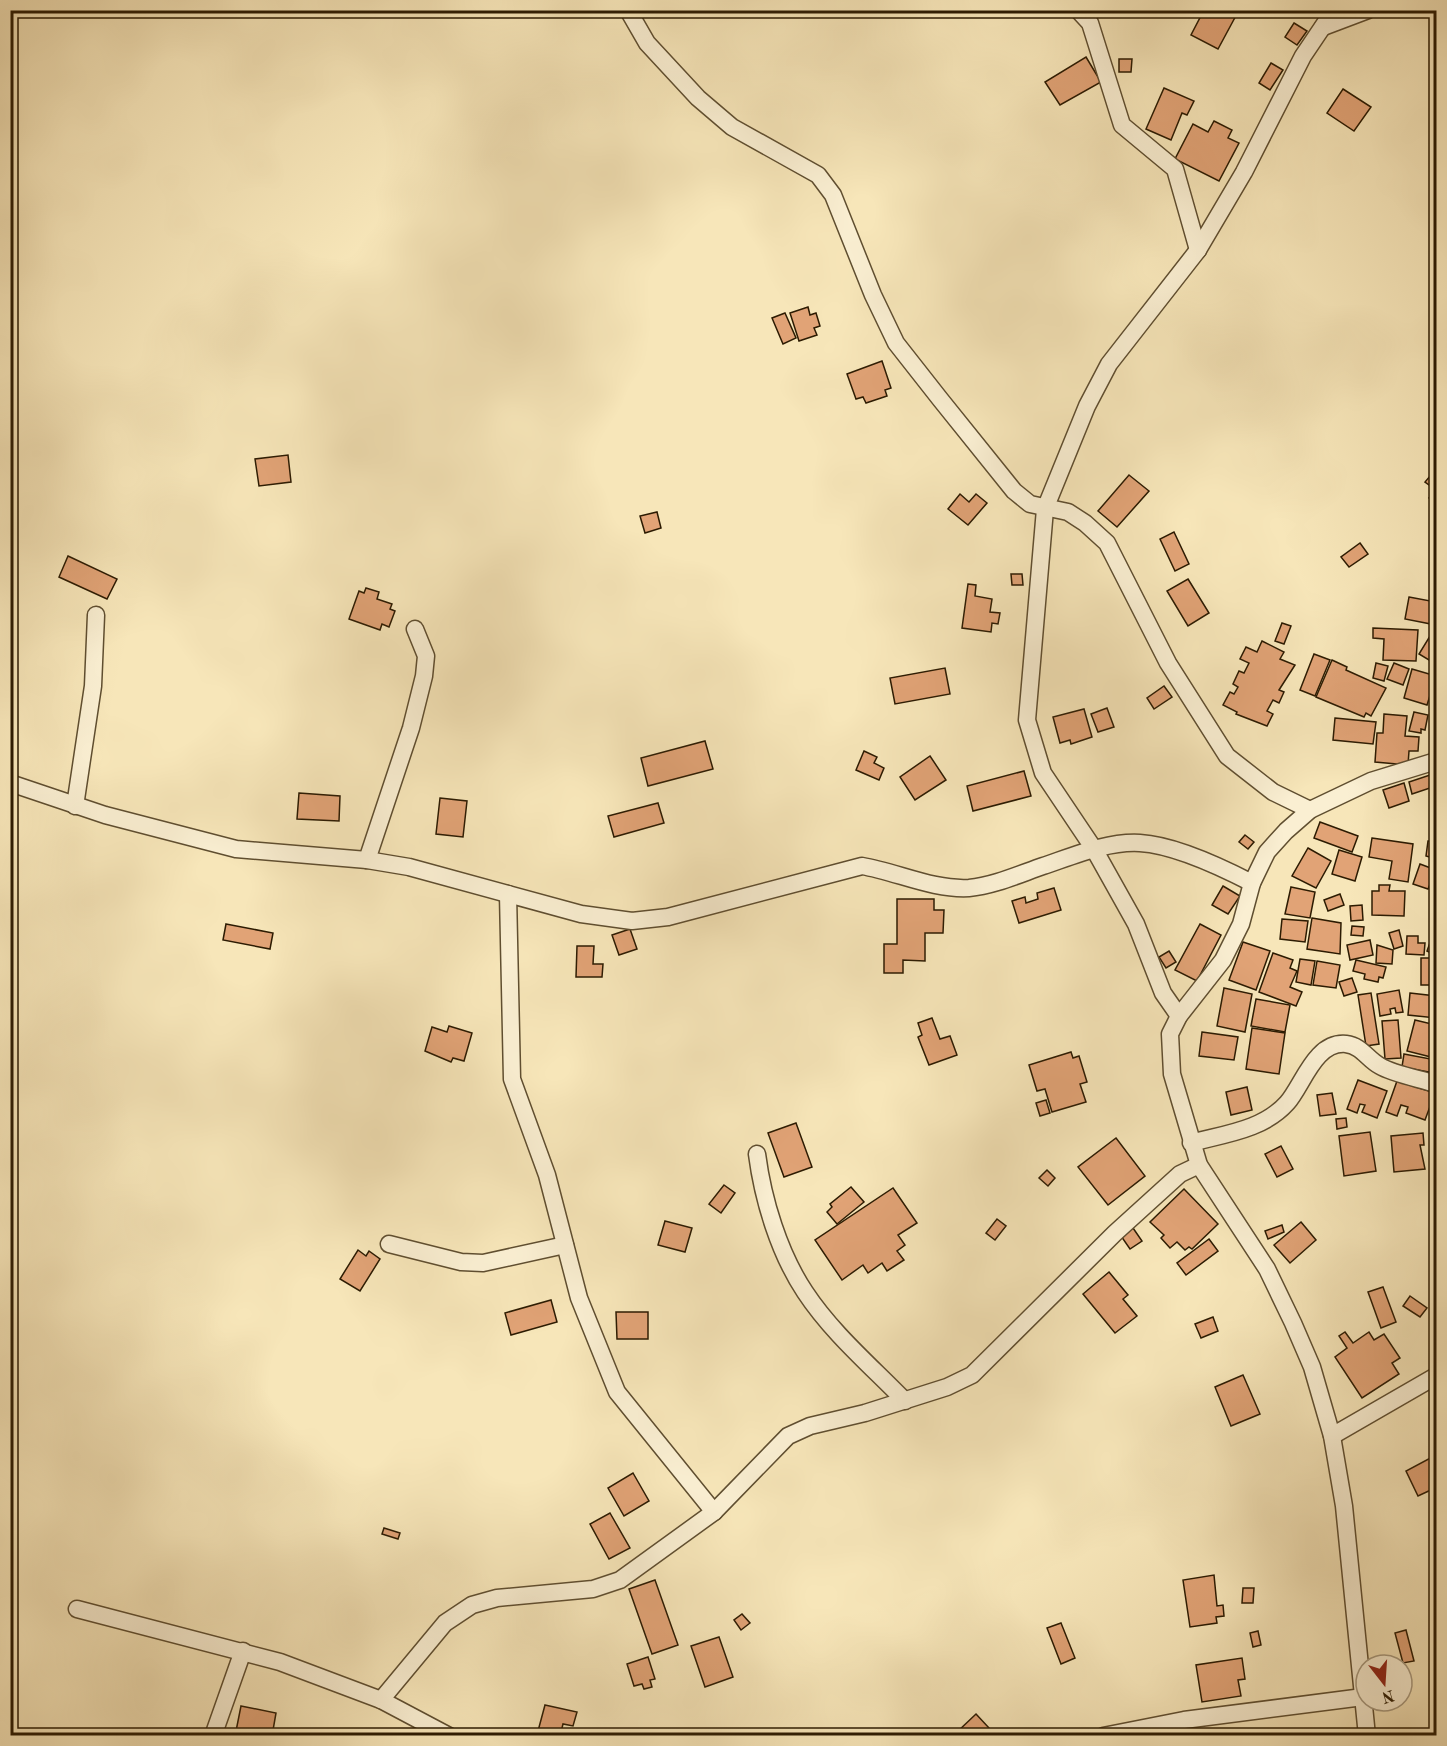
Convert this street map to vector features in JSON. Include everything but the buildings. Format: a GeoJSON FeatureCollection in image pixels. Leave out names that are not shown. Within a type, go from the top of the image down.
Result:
{"type":"FeatureCollection","features":[{"type":"Feature","properties":{"kind":"street"},"geometry":{"type":"LineString","coordinates":[[628,10],[646,43],[698,98],[732,127],[818,175],[833,195],[873,295],[896,343],[1014,491],[1030,504],[1045,509],[1068,512],[1085,523],[1107,543],[1168,663],[1227,756],[1273,792],[1310,810]]}},
{"type":"Feature","properties":{"kind":"street"},"geometry":{"type":"LineString","coordinates":[[1078,10],[1090,23],[1122,125],[1175,169],[1198,250]]}},
{"type":"Feature","properties":{"kind":"street"},"geometry":{"type":"LineString","coordinates":[[1179,1016],[1163,993],[1136,924],[1094,849],[1043,773],[1027,720],[1045,509],[1087,406],[1109,364],[1198,250],[1244,172],[1303,56],[1334,10]]}},
{"type":"Feature","properties":{"kind":"street"},"geometry":{"type":"LineString","coordinates":[[1323,27],[1368,10]]}},
{"type":"Feature","properties":{"kind":"street"},"geometry":{"type":"LineString","coordinates":[[75,806],[93,686],[96,615]]}},
{"type":"Feature","properties":{"kind":"street"},"geometry":{"type":"LineString","coordinates":[[367,860],[411,728],[424,676],[426,656],[415,628]]}},
{"type":"Feature","properties":{"kind":"street"},"geometry":{"type":"LineString","coordinates":[[1359,1653],[1344,1506],[1332,1436],[1312,1367],[1267,1269],[1199,1165],[1172,1074],[1170,1034],[1179,1016],[1223,960],[1242,924],[1252,883],[1267,852],[1286,831],[1310,810],[1371,781],[1437,761]]}},
{"type":"Feature","properties":{"kind":"street"},"geometry":{"type":"LineString","coordinates":[[10,783],[75,806],[236,849],[367,860],[409,867],[581,914],[632,921],[689,912],[786,888],[836,871],[862,866],[890,870],[936,885],[969,888],[1008,878],[1094,849],[1140,843],[1219,866],[1252,883]]}},
{"type":"Feature","properties":{"kind":"street"},"geometry":{"type":"LineString","coordinates":[[508,894],[512,1079],[547,1175],[579,1298],[616,1392],[714,1512]]}},
{"type":"Feature","properties":{"kind":"street"},"geometry":{"type":"LineString","coordinates":[[1191,1143],[1253,1127],[1270,1119],[1288,1102],[1314,1062],[1327,1050],[1344,1044],[1360,1048],[1380,1067],[1437,1084]]}},
{"type":"Feature","properties":{"kind":"street"},"geometry":{"type":"LineString","coordinates":[[757,1154],[761,1188],[783,1247],[804,1291],[832,1326],[905,1401]]}},
{"type":"Feature","properties":{"kind":"street"},"geometry":{"type":"LineString","coordinates":[[381,1700],[445,1623],[472,1605],[497,1598],[593,1589],[620,1580],[714,1512],[788,1436],[810,1426],[905,1401],[947,1387],[972,1375],[1115,1233],[1180,1174],[1199,1165]]}},
{"type":"Feature","properties":{"kind":"street"},"geometry":{"type":"LineString","coordinates":[[389,1244],[461,1262],[483,1263],[565,1245]]}},
{"type":"Feature","properties":{"kind":"street"},"geometry":{"type":"LineString","coordinates":[[1332,1436],[1437,1376]]}},
{"type":"Feature","properties":{"kind":"street"},"geometry":{"type":"LineString","coordinates":[[77,1609],[280,1662],[381,1700],[449,1736]]}},
{"type":"Feature","properties":{"kind":"street"},"geometry":{"type":"LineString","coordinates":[[213,1736],[243,1651]]}},
{"type":"Feature","properties":{"kind":"street"},"geometry":{"type":"LineString","coordinates":[[1103,1736],[1184,1720],[1354,1698]]}},
{"type":"Feature","properties":{"kind":"street"},"geometry":{"type":"LineString","coordinates":[[1365,1713],[1367,1736]]}}]}
